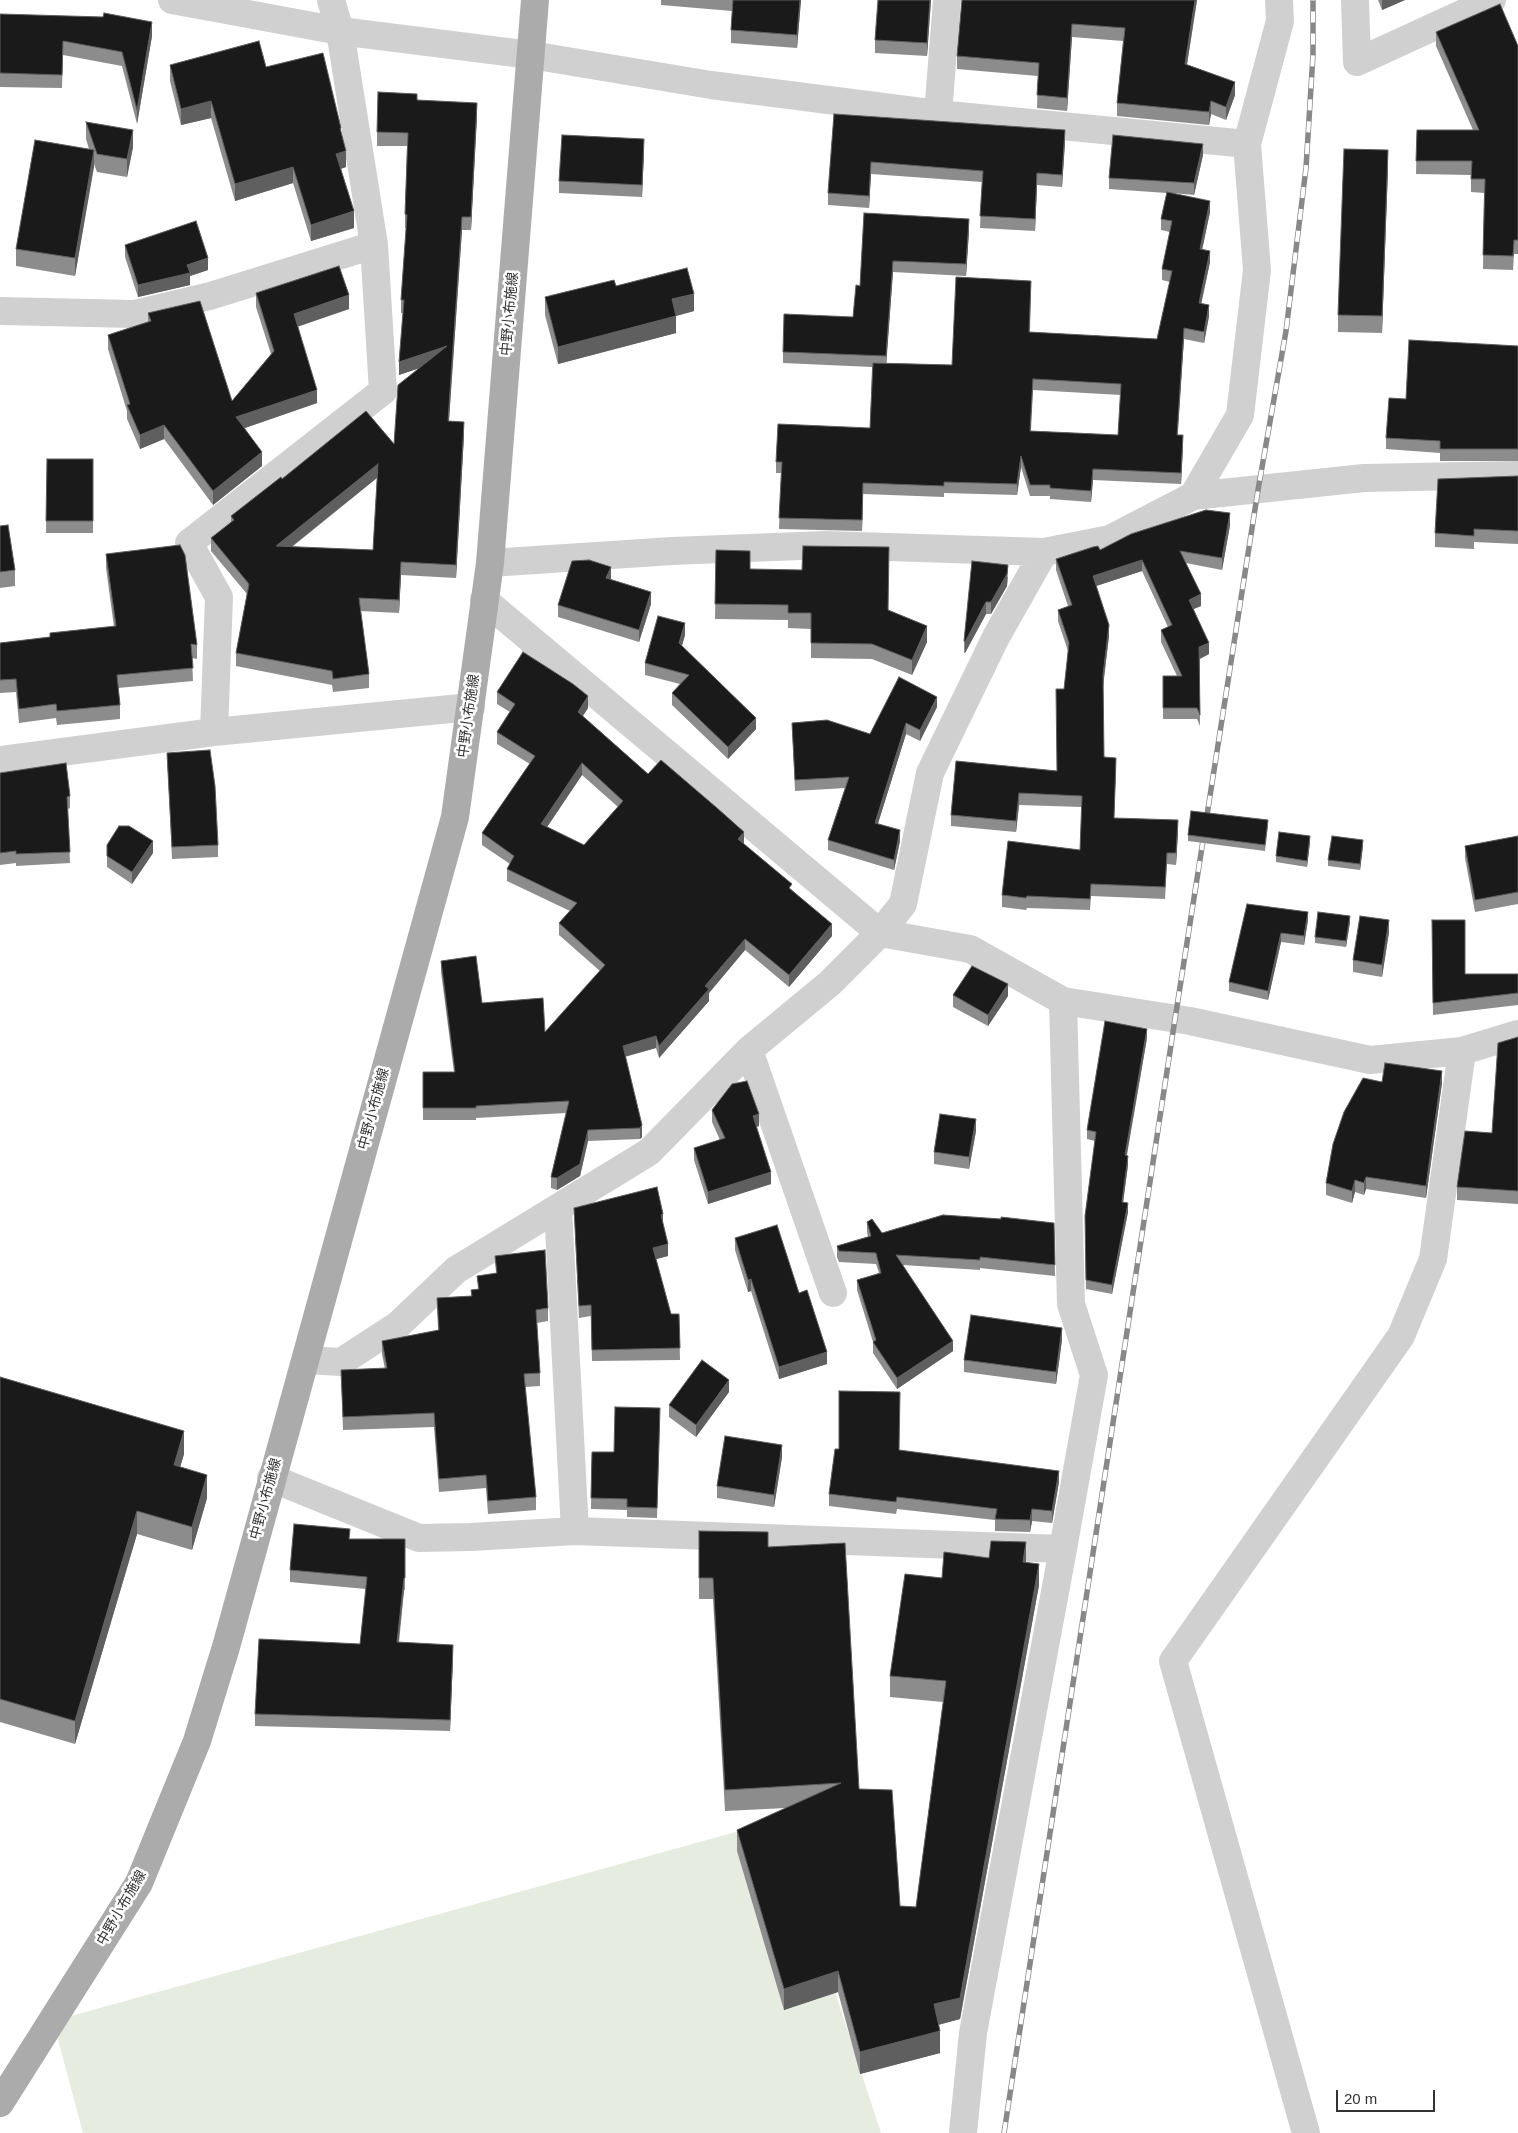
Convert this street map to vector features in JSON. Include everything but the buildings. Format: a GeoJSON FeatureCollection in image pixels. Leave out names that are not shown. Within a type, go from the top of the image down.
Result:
{"type":"FeatureCollection","features":[{"type":"Feature","properties":{"kind":"main road","name":"中野小布施線"},"geometry":{"type":"LineString","coordinates":[[0,2103],[139,1883],[197,1741],[226,1647],[271,1478],[306,1360],[455,817],[472,707],[490,563],[534,0]]}},
{"type":"Feature","properties":{"kind":"street"},"geometry":{"type":"LineString","coordinates":[[172,0],[340,31],[531,55],[711,85],[938,114],[1247,144]]}},
{"type":"Feature","properties":{"kind":"street"},"geometry":{"type":"LineString","coordinates":[[214,732],[219,597],[189,543],[382,391],[374,245],[340,31],[331,0]]}},
{"type":"Feature","properties":{"kind":"street"},"geometry":{"type":"LineString","coordinates":[[938,114],[947,0]]}},
{"type":"Feature","properties":{"kind":"street"},"geometry":{"type":"LineString","coordinates":[[1193,496],[1240,415],[1257,270],[1247,144],[1280,21],[1279,0]]}},
{"type":"Feature","properties":{"kind":"street"},"geometry":{"type":"LineString","coordinates":[[1356,0],[1357,62],[1492,0]]}},
{"type":"Feature","properties":{"kind":"street"},"geometry":{"type":"LineString","coordinates":[[0,312],[134,314],[210,296],[374,245]]}},
{"type":"Feature","properties":{"kind":"street"},"geometry":{"type":"LineString","coordinates":[[490,563],[672,550],[826,545],[1044,552],[1110,539],[1193,496],[1364,478],[1518,475]]}},
{"type":"Feature","properties":{"kind":"street"},"geometry":{"type":"LineString","coordinates":[[306,1360],[341,1362],[398,1325],[456,1270],[649,1152],[749,1050],[830,983],[880,934],[903,904],[930,773],[996,637],[1044,552]]}},
{"type":"Feature","properties":{"kind":"street"},"geometry":{"type":"LineString","coordinates":[[484,600],[880,934],[970,949],[1063,1001],[1190,1022],[1370,1060],[1462,1051],[1518,1034]]}},
{"type":"Feature","properties":{"kind":"street"},"geometry":{"type":"LineString","coordinates":[[0,760],[214,732],[472,707]]}},
{"type":"Feature","properties":{"kind":"street"},"geometry":{"type":"LineString","coordinates":[[963,2133],[973,2032],[1094,1375],[1071,1304],[1063,1001]]}},
{"type":"Feature","properties":{"kind":"street"},"geometry":{"type":"LineString","coordinates":[[749,1050],[833,1293]]}},
{"type":"Feature","properties":{"kind":"street"},"geometry":{"type":"LineString","coordinates":[[1306,2133],[1173,1661],[1401,1336],[1433,1259],[1462,1051]]}},
{"type":"Feature","properties":{"kind":"street"},"geometry":{"type":"LineString","coordinates":[[558,1209],[575,1531]]}},
{"type":"Feature","properties":{"kind":"street"},"geometry":{"type":"LineString","coordinates":[[271,1478],[419,1538],[575,1531],[1063,1549]]}},
{"type":"Feature","properties":{"kind":"shaded area"},"geometry":{"type":"Polygon","coordinates":[[[779,1820],[881,2133],[83,2133],[53,2021],[779,1820]]]}},
{"type":"Feature","properties":{"kind":"railway"},"geometry":{"type":"LineString","coordinates":[[1004,2133],[1175,1019],[1258,490],[1286,331],[1306,168],[1313,55],[1313,0]]}}]}
